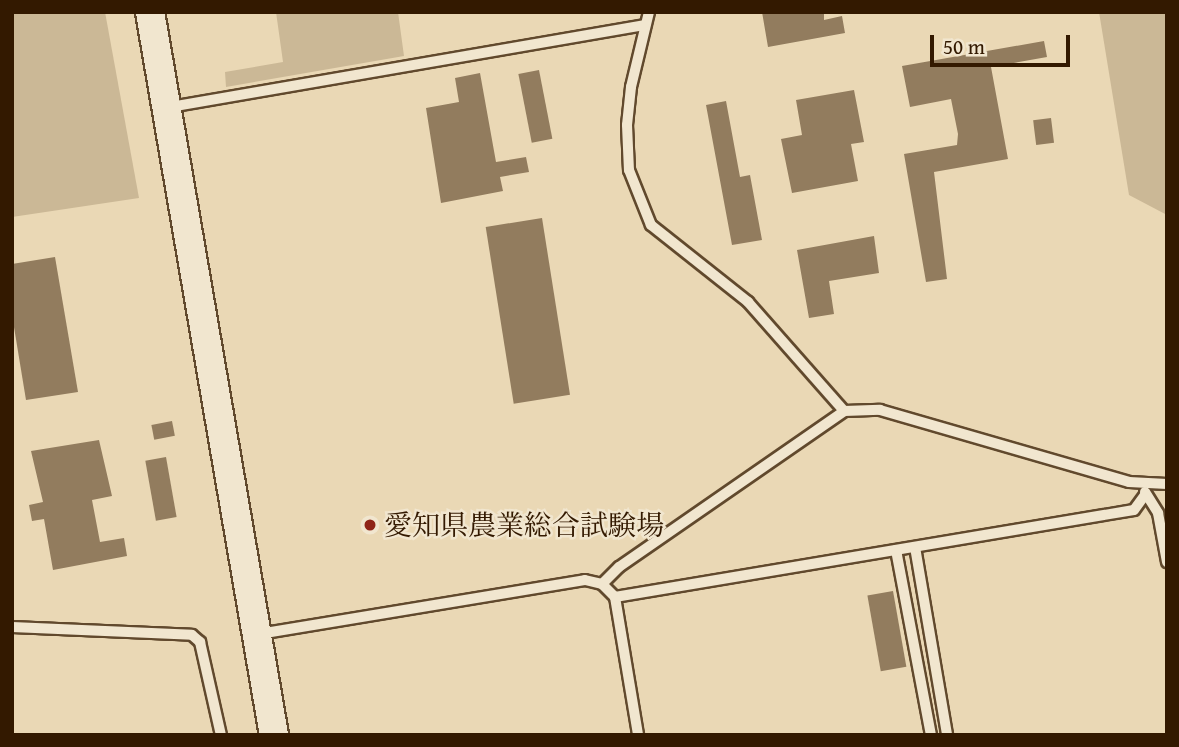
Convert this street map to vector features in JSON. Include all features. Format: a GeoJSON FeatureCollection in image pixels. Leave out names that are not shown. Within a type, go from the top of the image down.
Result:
{"type":"FeatureCollection","features":[{"type":"Feature","properties":{"kind":"street"},"geometry":{"type":"LineString","coordinates":[[150,12],[259,634],[274,735]]}},
{"type":"Feature","properties":{"kind":"lane"},"geometry":{"type":"LineString","coordinates":[[649,12],[627,125],[629,170],[651,225],[748,302],[844,411]]}},
{"type":"Feature","properties":{"kind":"lane"},"geometry":{"type":"LineString","coordinates":[[167,107],[645,25]]}},
{"type":"Feature","properties":{"kind":"lane"},"geometry":{"type":"LineString","coordinates":[[602,584],[619,567],[844,411],[880,410],[1145,490],[1167,484]]}},
{"type":"Feature","properties":{"kind":"lane"},"geometry":{"type":"LineString","coordinates":[[615,597],[1134,510],[1145,490]]}},
{"type":"Feature","properties":{"kind":"lane"},"geometry":{"type":"LineString","coordinates":[[1145,490],[1158,513],[1167,562]]}},
{"type":"Feature","properties":{"kind":"lane"},"geometry":{"type":"LineString","coordinates":[[915,547],[947,735]]}},
{"type":"Feature","properties":{"kind":"lane"},"geometry":{"type":"LineString","coordinates":[[895,550],[931,735]]}},
{"type":"Feature","properties":{"kind":"lane"},"geometry":{"type":"LineString","coordinates":[[259,634],[585,580],[602,584],[615,597],[638,735]]}},
{"type":"Feature","properties":{"kind":"lane"},"geometry":{"type":"LineString","coordinates":[[12,627],[192,635],[200,642],[221,735]]}},
{"type":"Feature","properties":{"kind":"shaded area"},"geometry":{"type":"Polygon","coordinates":[[[12,12],[105,12],[139,198],[12,217],[12,12]]]}},
{"type":"Feature","properties":{"kind":"shaded area"},"geometry":{"type":"Polygon","coordinates":[[[276,12],[398,12],[404,56],[226,87],[225,72],[283,62],[276,12]]]}},
{"type":"Feature","properties":{"kind":"shaded area"},"geometry":{"type":"Polygon","coordinates":[[[1099,12],[1167,12],[1167,215],[1129,195],[1099,12]]]}},
{"type":"Feature","properties":{"kind":"building"},"geometry":{"type":"Polygon","coordinates":[[[762,12],[824,12],[824,20],[842,16],[845,33],[768,47],[762,12]]]}},
{"type":"Feature","properties":{"kind":"building"},"geometry":{"type":"Polygon","coordinates":[[[1044,41],[1047,57],[991,67],[1008,159],[934,172],[947,279],[926,282],[904,154],[957,145],[958,134],[951,99],[910,107],[902,66],[1044,41]]]}},
{"type":"Feature","properties":{"kind":"building"},"geometry":{"type":"Polygon","coordinates":[[[539,70],[552,139],[532,143],[518,74],[539,70]]]}},
{"type":"Feature","properties":{"kind":"building"},"geometry":{"type":"Polygon","coordinates":[[[480,73],[496,162],[526,157],[529,172],[500,177],[503,191],[441,203],[426,108],[459,102],[455,78],[480,73]]]}},
{"type":"Feature","properties":{"kind":"building"},"geometry":{"type":"Polygon","coordinates":[[[854,90],[864,142],[851,144],[858,181],[792,193],[781,139],[802,135],[796,100],[854,90]]]}},
{"type":"Feature","properties":{"kind":"building"},"geometry":{"type":"Polygon","coordinates":[[[726,101],[740,177],[750,175],[762,240],[732,245],[706,105],[726,101]]]}},
{"type":"Feature","properties":{"kind":"building"},"geometry":{"type":"Polygon","coordinates":[[[1051,118],[1054,143],[1036,145],[1033,120],[1051,118]]]}},
{"type":"Feature","properties":{"kind":"building"},"geometry":{"type":"Polygon","coordinates":[[[542,218],[570,395],[514,404],[486,227],[542,218]]]}},
{"type":"Feature","properties":{"kind":"building"},"geometry":{"type":"Polygon","coordinates":[[[874,236],[879,273],[829,281],[834,314],[809,318],[797,250],[874,236]]]}},
{"type":"Feature","properties":{"kind":"building"},"geometry":{"type":"Polygon","coordinates":[[[55,257],[78,392],[26,400],[12,315],[12,264],[55,257]]]}},
{"type":"Feature","properties":{"kind":"building"},"geometry":{"type":"Polygon","coordinates":[[[172,421],[175,436],[154,440],[151,425],[172,421]]]}},
{"type":"Feature","properties":{"kind":"building"},"geometry":{"type":"Polygon","coordinates":[[[99,440],[112,496],[92,500],[100,542],[124,538],[127,556],[53,570],[44,519],[32,521],[29,505],[43,502],[31,451],[99,440]]]}},
{"type":"Feature","properties":{"kind":"building"},"geometry":{"type":"Polygon","coordinates":[[[166,457],[177,517],[156,521],[145,461],[166,457]]]}},
{"type":"Feature","properties":{"kind":"building"},"geometry":{"type":"Polygon","coordinates":[[[893,591],[906,667],[881,671],[867,596],[893,591]]]}},
{"type":"Feature","properties":{"kind":"place","name":"愛知県農業総合試験場"},"geometry":{"type":"Point","coordinates":[370,525]}}]}
